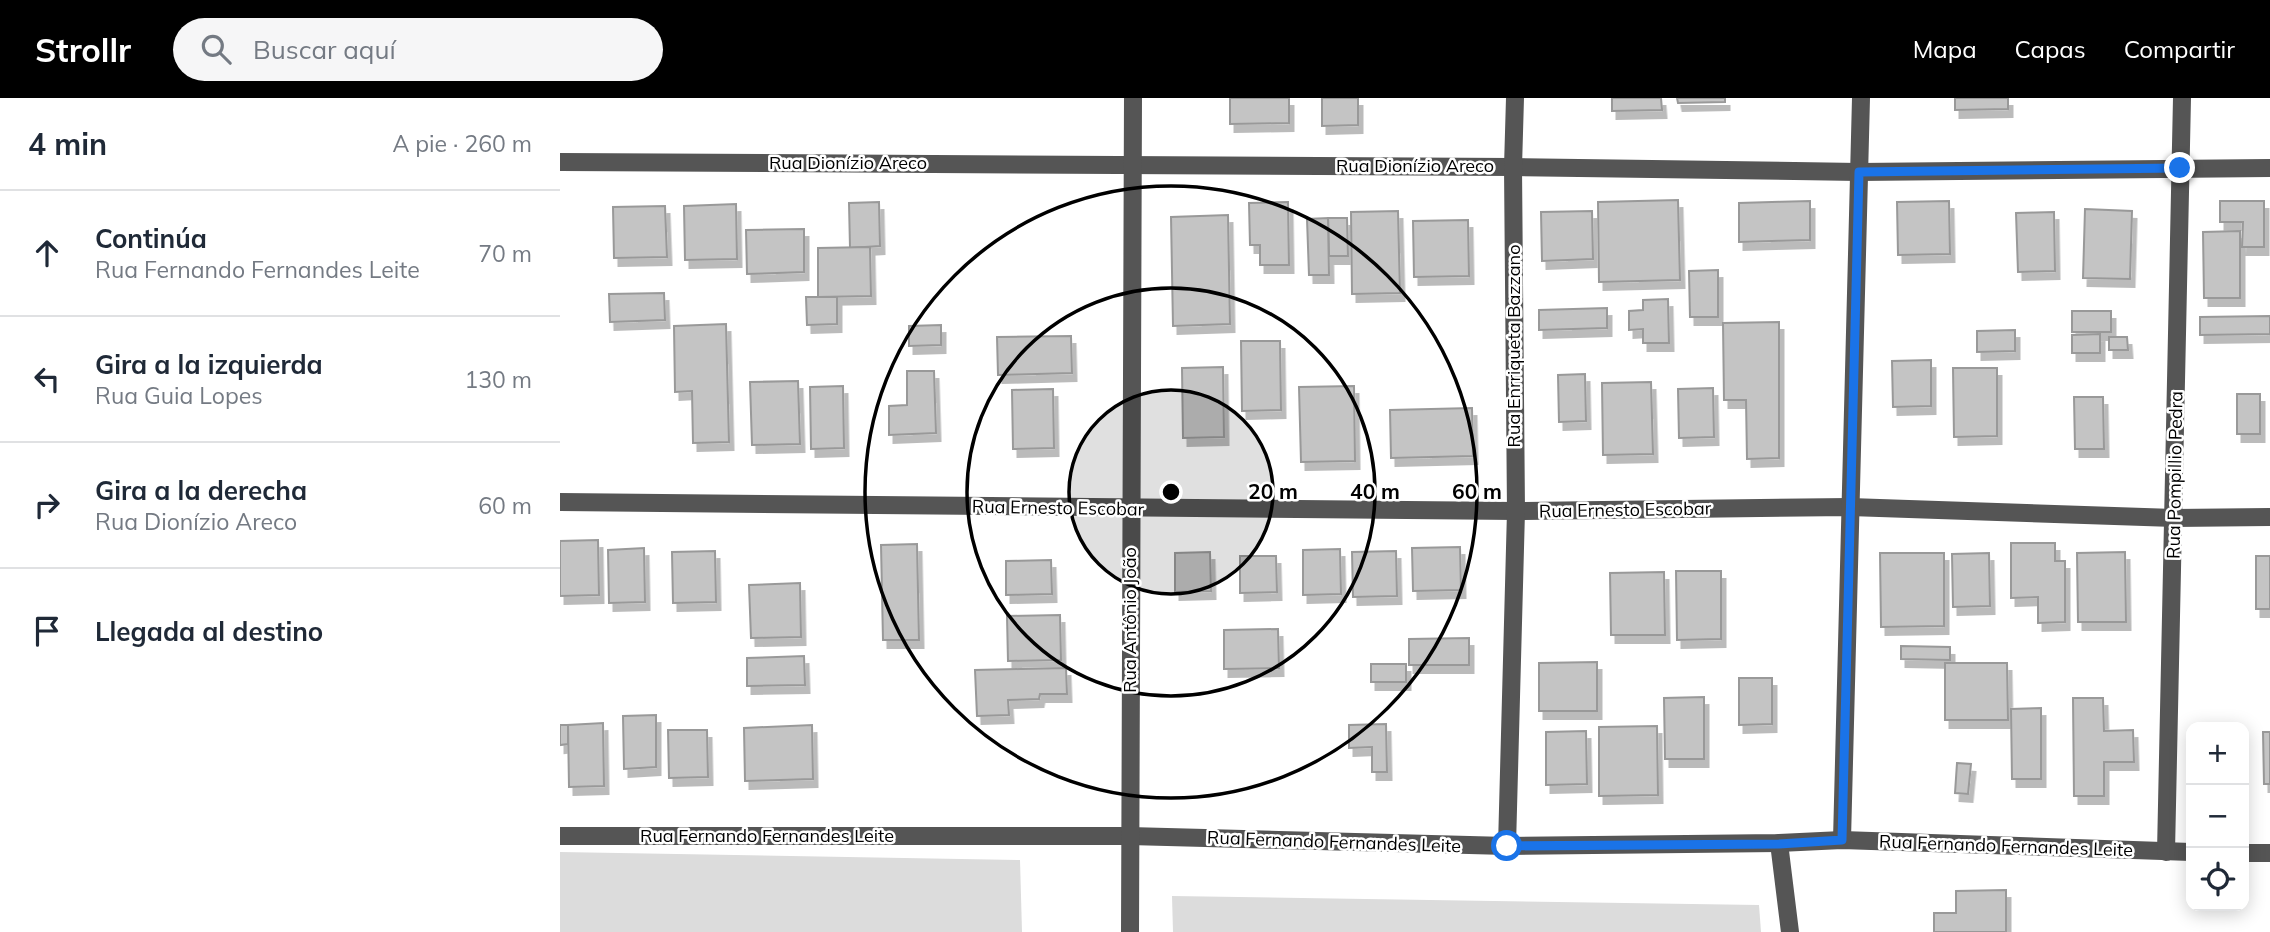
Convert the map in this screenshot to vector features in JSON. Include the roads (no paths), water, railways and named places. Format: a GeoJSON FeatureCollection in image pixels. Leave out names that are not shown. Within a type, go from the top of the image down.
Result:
{"type":"FeatureCollection","features":[{"type":"Feature","properties":{"kind":"street","name":"Rua Antônio João"},"geometry":{"type":"LineString","coordinates":[[1130,932],[1133,98]]}},
{"type":"Feature","properties":{"kind":"street","name":"Rua Enrriqueta Bazzano"},"geometry":{"type":"LineString","coordinates":[[1507,846],[1516,511],[1513,167],[1515,98]]}},
{"type":"Feature","properties":{"kind":"street"},"geometry":{"type":"LineString","coordinates":[[1842,840],[1861,98]]}},
{"type":"Feature","properties":{"kind":"street","name":"Rua Pompillio Pedra"},"geometry":{"type":"LineString","coordinates":[[2166,852],[2182,98]]}},
{"type":"Feature","properties":{"kind":"street","name":"Rua Dionízio Areco"},"geometry":{"type":"LineString","coordinates":[[560,162],[1134,164],[1859,172],[2270,168]]}},
{"type":"Feature","properties":{"kind":"street","name":"Rua Ernesto Escobar"},"geometry":{"type":"LineString","coordinates":[[560,502],[1516,511],[1850,507],[2174,518],[2270,517]]}},
{"type":"Feature","properties":{"kind":"street","name":"Rua Fernando Fernandes Leite"},"geometry":{"type":"LineString","coordinates":[[560,836],[1129,836],[1507,846],[1779,844],[1842,840],[2186,852]]}},
{"type":"Feature","properties":{"kind":"street"},"geometry":{"type":"LineString","coordinates":[[1779,844],[1790,932]]}},
{"type":"Feature","properties":{"kind":"street"},"geometry":{"type":"LineString","coordinates":[[2249,853],[2270,853]]}}]}
